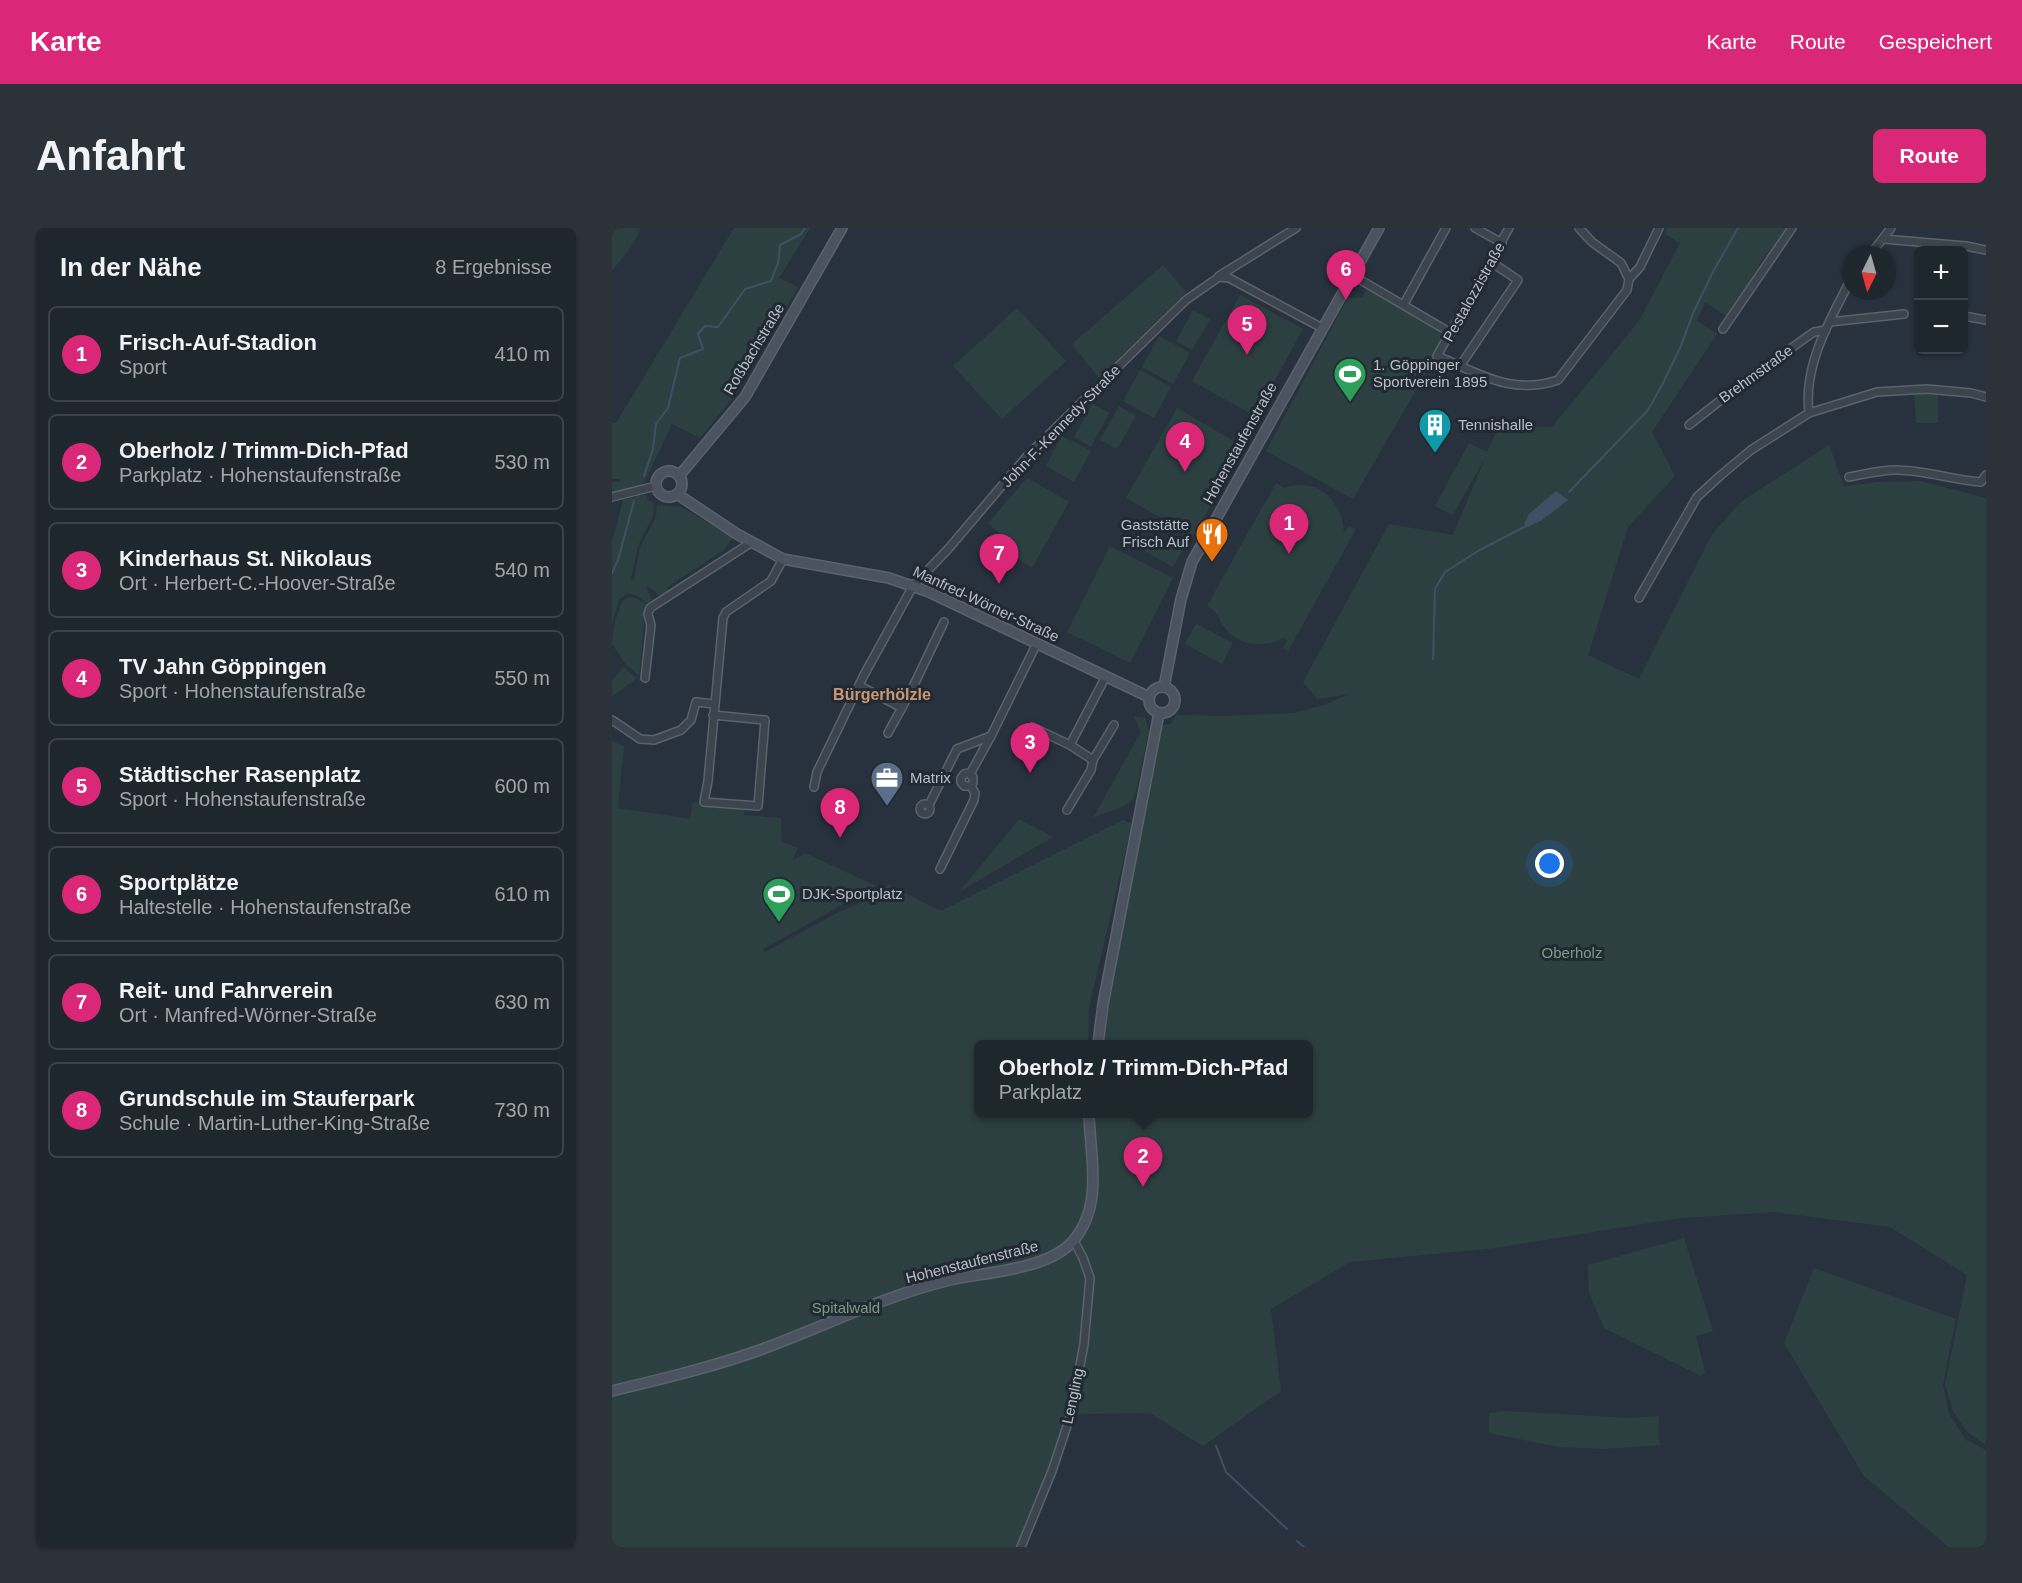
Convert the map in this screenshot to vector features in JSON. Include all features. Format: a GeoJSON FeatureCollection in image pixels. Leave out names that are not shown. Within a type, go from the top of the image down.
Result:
{"type":"FeatureCollection","features":[{"type":"Feature","properties":{"kind":"main road","name":"Roßbachstraße"},"geometry":{"type":"LineString","coordinates":[[679,476],[744,397],[842,228]]}},
{"type":"Feature","properties":{"kind":"main road","name":"Hohenstaufenstraße"},"geometry":{"type":"LineString","coordinates":[[1164,687],[1181,599],[1192,562],[1379,228]]}},
{"type":"Feature","properties":{"kind":"main road"},"geometry":{"type":"LineString","coordinates":[[664,472],[672,472],[679,476],[681,488],[677,494],[668,497],[657,490],[658,478],[664,472]]}},
{"type":"Feature","properties":{"kind":"main road","name":"Manfred-Wörner-Straße"},"geometry":{"type":"LineString","coordinates":[[677,494],[783,559],[889,578],[913,586],[1149,698]]}},
{"type":"Feature","properties":{"kind":"main road"},"geometry":{"type":"LineString","coordinates":[[1164,687],[1172,693],[1174,702],[1167,712],[1159,713],[1150,705],[1149,698],[1154,689],[1164,687]]}},
{"type":"Feature","properties":{"kind":"main road"},"geometry":{"type":"LineString","coordinates":[[1098,1040],[1103,1004],[1159,713]]}},
{"type":"Feature","properties":{"kind":"main road","name":"Hohenstaufenstraße"},"geometry":{"type":"LineString","coordinates":[[612,1390],[701,1370],[910,1292],[950,1280],[1049,1259],[1062,1252],[1074,1241],[1085,1223],[1090,1207],[1093,1189],[1089,1118]]}},
{"type":"Feature","properties":{"kind":"street","name":"John-F.-Kennedy-Straße"},"geometry":{"type":"LineString","coordinates":[[814,787],[817,772],[868,667],[913,586],[950,548],[1028,455],[1186,300],[1219,276],[1296,228]]}},
{"type":"Feature","properties":{"kind":"street"},"geometry":{"type":"LineString","coordinates":[[1404,304],[1446,228]]}},
{"type":"Feature","properties":{"kind":"street"},"geometry":{"type":"LineString","coordinates":[[1474,228],[1502,243]]}},
{"type":"Feature","properties":{"kind":"street","name":"Pestalozzistraße"},"geometry":{"type":"LineString","coordinates":[[1460,366],[1437,356],[1509,228]]}},
{"type":"Feature","properties":{"kind":"street"},"geometry":{"type":"LineString","coordinates":[[1579,228],[1592,242],[1622,263],[1629,279]]}},
{"type":"Feature","properties":{"kind":"street"},"geometry":{"type":"LineString","coordinates":[[1491,262],[1518,280],[1460,366],[1487,379],[1516,386],[1543,385],[1558,380],[1627,290],[1629,279],[1640,267],[1659,228]]}},
{"type":"Feature","properties":{"kind":"street"},"geometry":{"type":"LineString","coordinates":[[1723,329],[1792,228]]}},
{"type":"Feature","properties":{"kind":"street"},"geometry":{"type":"LineString","coordinates":[[1877,246],[1891,228]]}},
{"type":"Feature","properties":{"kind":"street"},"geometry":{"type":"LineString","coordinates":[[1883,239],[1966,246],[1986,250]]}},
{"type":"Feature","properties":{"kind":"street"},"geometry":{"type":"LineString","coordinates":[[1352,275],[1451,333]]}},
{"type":"Feature","properties":{"kind":"street"},"geometry":{"type":"LineString","coordinates":[[1219,276],[1229,278],[1322,328]]}},
{"type":"Feature","properties":{"kind":"street"},"geometry":{"type":"LineString","coordinates":[[1809,413],[1807,396],[1813,363],[1842,297]]}},
{"type":"Feature","properties":{"kind":"street"},"geometry":{"type":"LineString","coordinates":[[1830,322],[1905,314]]}},
{"type":"Feature","properties":{"kind":"street"},"geometry":{"type":"LineString","coordinates":[[1968,317],[1986,320]]}},
{"type":"Feature","properties":{"kind":"street","name":"Brehmstraße"},"geometry":{"type":"LineString","coordinates":[[1689,425],[1749,378],[1814,332],[1826,330]]}},
{"type":"Feature","properties":{"kind":"street"},"geometry":{"type":"LineString","coordinates":[[1640,598],[1697,497],[1751,450],[1809,413],[1877,392],[1927,389],[1971,393],[1986,397]]}},
{"type":"Feature","properties":{"kind":"street"},"geometry":{"type":"LineString","coordinates":[[1849,477],[1897,470],[1939,474],[1981,482],[1985,477]]}},
{"type":"Feature","properties":{"kind":"street"},"geometry":{"type":"LineString","coordinates":[[612,497],[656,486]]}},
{"type":"Feature","properties":{"kind":"street"},"geometry":{"type":"LineString","coordinates":[[645,678],[651,626],[648,614],[650,608],[752,542]]}},
{"type":"Feature","properties":{"kind":"street"},"geometry":{"type":"LineString","coordinates":[[713,715],[765,720],[758,806],[704,802],[708,781],[713,715],[714,704],[723,618],[726,612],[771,581],[783,559]]}},
{"type":"Feature","properties":{"kind":"street"},"geometry":{"type":"LineString","coordinates":[[888,733],[944,622]]}},
{"type":"Feature","properties":{"kind":"street"},"geometry":{"type":"LineString","coordinates":[[970,774],[1037,643]]}},
{"type":"Feature","properties":{"kind":"street"},"geometry":{"type":"LineString","coordinates":[[1070,745],[1105,678]]}},
{"type":"Feature","properties":{"kind":"street"},"geometry":{"type":"LineString","coordinates":[[860,686],[902,708]]}},
{"type":"Feature","properties":{"kind":"street"},"geometry":{"type":"LineString","coordinates":[[612,720],[640,739],[654,740],[681,730],[691,720],[696,702],[714,704]]}},
{"type":"Feature","properties":{"kind":"street"},"geometry":{"type":"LineString","coordinates":[[1067,810],[1114,725]]}},
{"type":"Feature","properties":{"kind":"street"},"geometry":{"type":"LineString","coordinates":[[1032,727],[1070,745],[1093,760]]}},
{"type":"Feature","properties":{"kind":"street"},"geometry":{"type":"LineString","coordinates":[[929,806],[957,749],[991,736]]}},
{"type":"Feature","properties":{"kind":"street"},"geometry":{"type":"LineString","coordinates":[[963,774],[970,774],[974,778],[970,786],[964,786],[960,780],[963,774]]}},
{"type":"Feature","properties":{"kind":"street"},"geometry":{"type":"LineString","coordinates":[[940,869],[974,800],[975,793],[970,786]]}},
{"type":"Feature","properties":{"kind":"street","name":"Lengling"},"geometry":{"type":"LineString","coordinates":[[1021,1547],[1052,1471],[1071,1414],[1080,1367],[1090,1278],[1074,1241]]}},
{"type":"Feature","properties":{"kind":"green space"},"geometry":{"type":"Polygon","coordinates":[[[612,228],[641,228],[631,247],[612,271],[612,228]]]}},
{"type":"Feature","properties":{"kind":"green space"},"geometry":{"type":"Polygon","coordinates":[[[734,228],[810,228],[779,278],[798,287],[739,390],[700,438],[672,424],[644,487],[612,493],[612,482],[620,482],[620,479],[612,479],[612,423],[616,423],[734,228]]]}},
{"type":"Feature","properties":{"kind":"green space"},"geometry":{"type":"Polygon","coordinates":[[[1667,228],[1789,228],[1774,250],[1772,248],[1758,265],[1761,268],[1728,317],[1705,302],[1697,321],[1717,334],[1652,432],[1675,476],[1628,527],[1588,655],[1639,679],[1712,534],[1742,501],[1829,445],[1844,486],[1921,481],[1986,498],[1986,1445],[1967,1432],[1953,1411],[1945,1384],[1967,1275],[1890,1227],[1775,1212],[1681,1218],[1495,1248],[1350,1262],[1271,1309],[1281,1391],[1203,1446],[1150,1413],[1072,1414],[1021,1547],[612,1547],[612,741],[624,746],[618,808],[690,819],[693,802],[744,807],[744,815],[781,818],[782,842],[798,848],[792,861],[805,853],[876,886],[763,949],[765,952],[837,913],[880,895],[888,884],[941,911],[1123,820],[1132,824],[1089,1007],[1088,1040],[974,1040],[974,1118],[1085,1118],[1093,1209],[1097,1190],[1092,1118],[1313,1118],[1313,1040],[1102,1040],[1107,1000],[1162,725],[1171,724],[1176,715],[1224,716],[1295,713],[1324,705],[1349,694],[1317,699],[1303,682],[1389,524],[1453,535],[1486,456],[1453,515],[1435,506],[1469,443],[1487,452],[1499,426],[1552,427],[1639,321],[1680,243],[1665,234],[1667,228]]]}},
{"type":"Feature","properties":{"kind":"green space"},"geometry":{"type":"Polygon","coordinates":[[[1163,265],[1186,292],[1099,378],[1072,344],[1163,265]]]}},
{"type":"Feature","properties":{"kind":"green space","name":"1. Göppinger Sportverein 1895"},"geometry":{"type":"Polygon","coordinates":[[[1368,287],[1449,333],[1353,499],[1266,451],[1348,298],[1362,297],[1368,287]]]}},
{"type":"Feature","properties":{"kind":"green space"},"geometry":{"type":"Polygon","coordinates":[[[1240,295],[1303,329],[1255,416],[1192,381],[1240,295]]]}},
{"type":"Feature","properties":{"kind":"green space"},"geometry":{"type":"Polygon","coordinates":[[[1017,308],[1066,361],[1002,419],[953,366],[1017,308]]]}},
{"type":"Feature","properties":{"kind":"green space"},"geometry":{"type":"Polygon","coordinates":[[[1193,310],[1210,319],[1192,350],[1176,341],[1193,310]]]}},
{"type":"Feature","properties":{"kind":"green space"},"geometry":{"type":"Polygon","coordinates":[[[1159,336],[1190,353],[1173,384],[1142,367],[1159,336]]]}},
{"type":"Feature","properties":{"kind":"green space"},"geometry":{"type":"Polygon","coordinates":[[[1140,370],[1171,387],[1154,418],[1123,401],[1140,370]]]}},
{"type":"Feature","properties":{"kind":"green space"},"geometry":{"type":"Polygon","coordinates":[[[1914,392],[1938,393],[1938,423],[1916,423],[1914,392]]]}},
{"type":"Feature","properties":{"kind":"green space"},"geometry":{"type":"Polygon","coordinates":[[[1092,404],[1109,413],[1091,447],[1074,437],[1092,404]]]}},
{"type":"Feature","properties":{"kind":"green space"},"geometry":{"type":"Polygon","coordinates":[[[1119,406],[1136,416],[1117,449],[1100,440],[1119,406]]]}},
{"type":"Feature","properties":{"kind":"green space"},"geometry":{"type":"Polygon","coordinates":[[[1177,408],[1244,447],[1193,536],[1126,498],[1177,408]]]}},
{"type":"Feature","properties":{"kind":"green space"},"geometry":{"type":"Polygon","coordinates":[[[1062,436],[1091,451],[1074,482],[1046,466],[1062,436]]]}},
{"type":"Feature","properties":{"kind":"green space"},"geometry":{"type":"Polygon","coordinates":[[[1027,478],[1069,502],[1032,568],[1007,552],[1011,544],[988,523],[1027,478]]]}},
{"type":"Feature","properties":{"kind":"green space"},"geometry":{"type":"Polygon","coordinates":[[[1276,483],[1284,488],[1307,485],[1326,494],[1339,511],[1344,533],[1349,526],[1356,529],[1288,651],[1283,648],[1287,640],[1284,638],[1260,644],[1237,639],[1224,627],[1216,613],[1207,606],[1276,483]]]}},
{"type":"Feature","properties":{"kind":"green space"},"geometry":{"type":"Polygon","coordinates":[[[645,494],[649,501],[654,503],[653,516],[638,546],[631,579],[634,580],[640,547],[656,517],[657,505],[681,507],[733,537],[724,550],[667,587],[669,591],[660,598],[655,591],[645,586],[653,601],[647,603],[628,593],[619,599],[612,625],[612,538],[623,500],[645,494]]]}},
{"type":"Feature","properties":{"kind":"green space"},"geometry":{"type":"Polygon","coordinates":[[[1154,536],[1182,551],[1173,567],[1145,551],[1154,536]]]}},
{"type":"Feature","properties":{"kind":"green space"},"geometry":{"type":"Polygon","coordinates":[[[1110,546],[1173,578],[1130,663],[1067,632],[1110,546]]]}},
{"type":"Feature","properties":{"kind":"green space"},"geometry":{"type":"Polygon","coordinates":[[[629,597],[646,604],[639,676],[625,663],[612,644],[615,622],[622,601],[629,597]]]}},
{"type":"Feature","properties":{"kind":"green space"},"geometry":{"type":"Polygon","coordinates":[[[1196,624],[1233,643],[1222,664],[1185,644],[1196,624]]]}},
{"type":"Feature","properties":{"kind":"green space"},"geometry":{"type":"Polygon","coordinates":[[[623,667],[637,678],[612,697],[612,681],[623,667]]]}},
{"type":"Feature","properties":{"kind":"green space"},"geometry":{"type":"Polygon","coordinates":[[[1134,716],[1145,718],[1149,731],[1134,799],[1126,805],[1093,818],[1141,732],[1134,716]]]}},
{"type":"Feature","properties":{"kind":"green space"},"geometry":{"type":"Polygon","coordinates":[[[1019,819],[1053,837],[960,891],[1019,819]]]}},
{"type":"Feature","properties":{"kind":"green space"},"geometry":{"type":"Polygon","coordinates":[[[1684,1238],[1713,1331],[1696,1336],[1705,1372],[1701,1376],[1604,1328],[1589,1293],[1588,1265],[1684,1238]]]}},
{"type":"Feature","properties":{"kind":"green space"},"geometry":{"type":"Polygon","coordinates":[[[1814,1268],[1956,1319],[1943,1385],[1949,1414],[1966,1440],[1986,1450],[1986,1547],[1949,1547],[1864,1476],[1784,1343],[1814,1268]]]}},
{"type":"Feature","properties":{"kind":"green space"},"geometry":{"type":"Polygon","coordinates":[[[1504,1411],[1630,1418],[1659,1416],[1658,1438],[1661,1445],[1603,1449],[1558,1447],[1489,1433],[1489,1413],[1504,1411]]]}},
{"type":"Feature","properties":{"kind":"water"},"geometry":{"type":"Polygon","coordinates":[[[1556,491],[1568,500],[1542,520],[1528,527],[1524,525],[1529,514],[1556,491]]]}},
{"type":"Feature","properties":{"kind":"waterway"},"geometry":{"type":"LineString","coordinates":[[644,476],[653,449],[656,424],[668,408],[680,358],[703,349],[698,334],[705,326],[718,327],[745,289],[771,281],[778,263],[780,245],[801,234],[805,228]]}},
{"type":"Feature","properties":{"kind":"waterway"},"geometry":{"type":"LineString","coordinates":[[1569,492],[1648,410],[1680,348],[1694,311],[1714,270],[1738,228]]}},
{"type":"Feature","properties":{"kind":"waterway"},"geometry":{"type":"LineString","coordinates":[[612,573],[618,560],[634,501]]}},
{"type":"Feature","properties":{"kind":"waterway"},"geometry":{"type":"LineString","coordinates":[[1433,659],[1435,589],[1445,572],[1478,551],[1526,526]]}},
{"type":"Feature","properties":{"kind":"waterway"},"geometry":{"type":"LineString","coordinates":[[1216,1446],[1226,1472],[1287,1529]]}},
{"type":"Feature","properties":{"kind":"waterway"},"geometry":{"type":"LineString","coordinates":[[1297,1541],[1304,1547]]}},
{"type":"Feature","properties":{"kind":"place","name":"Sportplätze"},"geometry":{"type":"Point","coordinates":[1346,300]}},
{"type":"Feature","properties":{"kind":"place","name":"Städtischer Rasenplatz"},"geometry":{"type":"Point","coordinates":[1247,355]}},
{"type":"Feature","properties":{"kind":"place","name":"1. Göppinger Sportverein 1895"},"geometry":{"type":"Point","coordinates":[1350,403]}},
{"type":"Feature","properties":{"kind":"place","name":"Tennishalle"},"geometry":{"type":"Point","coordinates":[1435,454]}},
{"type":"Feature","properties":{"kind":"place","name":"TV Jahn Göppingen"},"geometry":{"type":"Point","coordinates":[1185,472]}},
{"type":"Feature","properties":{"kind":"place","name":"Frisch-Auf-Stadion"},"geometry":{"type":"Point","coordinates":[1289,554]}},
{"type":"Feature","properties":{"kind":"place","name":"Gaststätte Frisch Auf"},"geometry":{"type":"Point","coordinates":[1212,563]}},
{"type":"Feature","properties":{"kind":"place","name":"Reit- und Fahrverein"},"geometry":{"type":"Point","coordinates":[999,584]}},
{"type":"Feature","properties":{"kind":"place","name":"Kinderhaus St. Nikolaus"},"geometry":{"type":"Point","coordinates":[1030,773]}},
{"type":"Feature","properties":{"kind":"place","name":"Matrix"},"geometry":{"type":"Point","coordinates":[887,807]}},
{"type":"Feature","properties":{"kind":"place","name":"Grundschule im Stauferpark"},"geometry":{"type":"Point","coordinates":[840,838]}},
{"type":"Feature","properties":{"kind":"place","name":"DJK-Sportplatz"},"geometry":{"type":"Point","coordinates":[779,923]}},
{"type":"Feature","properties":{"kind":"place","name":"Oberholz / Trimm-Dich-Pfad"},"geometry":{"type":"Point","coordinates":[1143,1187]}},
{"type":"Feature","properties":{"kind":"district","name":"Bürgerhölzle"},"geometry":{"type":"Point","coordinates":[882,694]}},
{"type":"Feature","properties":{"kind":"park label","name":"Oberholz"},"geometry":{"type":"Point","coordinates":[1572,953]}},
{"type":"Feature","properties":{"kind":"park label","name":"Spitalwald"},"geometry":{"type":"Point","coordinates":[846,1308]}}]}
